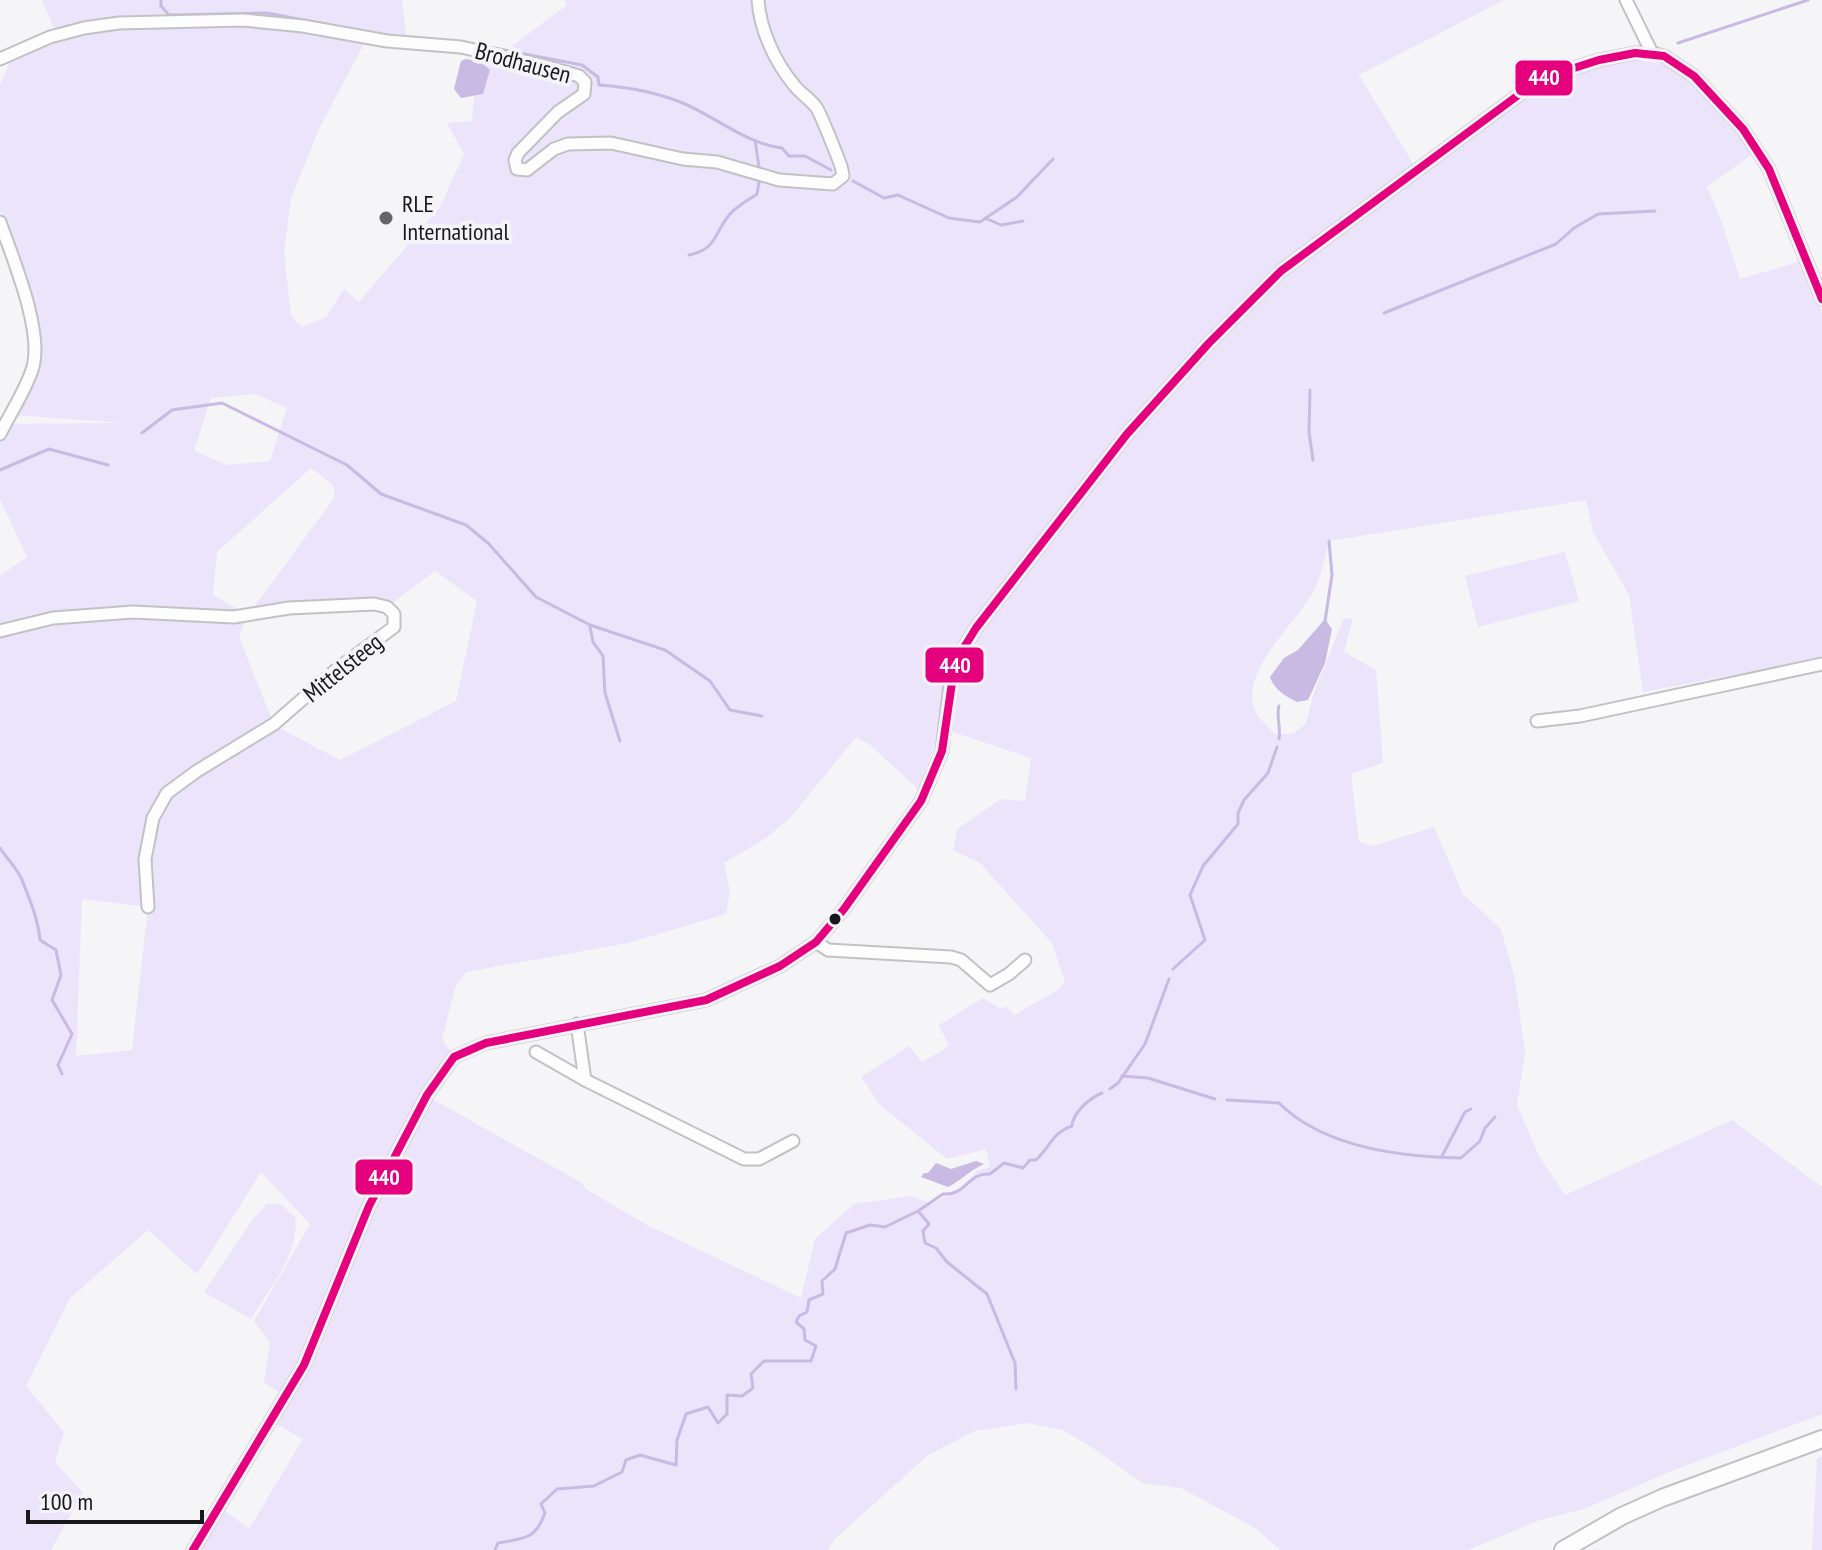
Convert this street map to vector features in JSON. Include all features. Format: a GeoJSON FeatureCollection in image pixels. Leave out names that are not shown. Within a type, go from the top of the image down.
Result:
{"type":"FeatureCollection","features":[{"type":"Feature","properties":{"kind":"street","name":"Brodhausen"},"geometry":{"type":"LineString","coordinates":[[0,59],[50,37],[119,23],[243,20],[303,26],[387,41],[461,47],[541,65],[579,76],[585,82],[584,94],[558,112],[518,153],[515,160],[517,169],[527,170],[554,149],[568,144],[611,143],[683,159],[717,162],[779,180],[833,184],[843,176],[842,170],[818,109],[793,85],[773,49],[762,29],[758,0]]}},
{"type":"Feature","properties":{"kind":"street"},"geometry":{"type":"LineString","coordinates":[[1626,0],[1652,53]]}},
{"type":"Feature","properties":{"kind":"street"},"geometry":{"type":"LineString","coordinates":[[193,1550],[304,1365],[387,1166],[427,1095],[454,1057],[486,1043],[706,1000],[780,966],[816,942],[844,909],[921,801],[942,751],[955,662],[971,636],[1100,467],[1209,343],[1281,271],[1540,79],[1608,58],[1652,53],[1674,61],[1694,76],[1743,129],[1779,190],[1822,299]]}},
{"type":"Feature","properties":{"kind":"street"},"geometry":{"type":"LineString","coordinates":[[0,222],[31,317],[36,351],[27,381],[0,434]]}},
{"type":"Feature","properties":{"kind":"street","name":"Mittelsteeg"},"geometry":{"type":"LineString","coordinates":[[0,631],[53,618],[133,612],[234,617],[289,608],[374,604],[387,607],[394,614],[394,627],[337,669],[274,724],[167,793],[153,818],[145,859],[148,907]]}},
{"type":"Feature","properties":{"kind":"street"},"geometry":{"type":"LineString","coordinates":[[1537,721],[1580,716],[1822,664]]}},
{"type":"Feature","properties":{"kind":"street"},"geometry":{"type":"LineString","coordinates":[[816,942],[828,950],[951,957],[961,960],[990,985],[1025,960]]}},
{"type":"Feature","properties":{"kind":"street"},"geometry":{"type":"LineString","coordinates":[[577,1024],[585,1080]]}},
{"type":"Feature","properties":{"kind":"street"},"geometry":{"type":"LineString","coordinates":[[536,1052],[585,1080],[744,1159],[759,1159],[793,1141]]}},
{"type":"Feature","properties":{"kind":"street"},"geometry":{"type":"LineString","coordinates":[[1563,1550],[1622,1516],[1662,1498],[1822,1439]]}},
{"type":"Feature","properties":{"kind":"shaded area"},"geometry":{"type":"Polygon","coordinates":[[[42,0],[402,0],[407,42],[367,38],[320,127],[291,198],[284,253],[291,316],[302,327],[326,317],[344,289],[359,302],[440,207],[464,154],[447,123],[472,121],[474,97],[483,94],[490,70],[482,62],[486,57],[500,55],[567,5],[565,0],[1504,0],[1359,75],[1414,165],[1275,267],[1203,339],[1119,434],[1126,445],[1222,338],[1284,277],[1494,117],[1559,78],[1590,68],[1648,58],[1676,70],[1706,97],[1754,153],[1707,187],[1740,279],[1802,261],[1822,313],[1822,658],[1643,692],[1629,595],[1593,532],[1586,500],[1329,541],[1314,590],[1274,644],[1257,674],[1253,704],[1259,717],[1275,734],[1293,734],[1306,723],[1314,693],[1344,618],[1353,619],[1344,652],[1376,670],[1383,763],[1351,774],[1359,842],[1373,846],[1434,827],[1463,894],[1501,929],[1515,979],[1525,1053],[1517,1105],[1539,1156],[1565,1195],[1732,1120],[1822,1187],[1822,1414],[1669,1472],[1584,1509],[1540,1520],[1468,1550],[1280,1550],[1257,1529],[1181,1488],[1142,1483],[1063,1430],[1027,1423],[975,1431],[928,1455],[835,1539],[828,1550],[201,1550],[225,1511],[249,1529],[303,1439],[272,1422],[286,1396],[264,1383],[270,1342],[254,1321],[310,1224],[261,1172],[197,1274],[148,1230],[70,1298],[26,1386],[64,1432],[55,1462],[83,1493],[51,1550],[0,1550],[0,576],[27,557],[0,499],[0,438],[8,424],[123,423],[15,415],[36,367],[7,224],[0,211],[0,85],[10,61],[59,40],[42,0]],[[255,394],[211,398],[194,451],[227,465],[270,461],[287,408],[255,394]],[[311,468],[217,552],[213,595],[248,615],[335,497],[333,485],[311,468]],[[435,571],[387,607],[248,615],[239,637],[274,725],[340,760],[456,701],[477,601],[435,571]],[[941,728],[918,789],[869,744],[856,737],[790,818],[766,838],[724,863],[730,892],[726,914],[628,943],[466,972],[455,987],[442,1039],[454,1057],[427,1096],[582,1183],[586,1189],[647,1225],[801,1298],[815,1239],[854,1204],[911,1196],[932,1204],[964,1185],[977,1171],[990,1167],[986,1149],[947,1159],[880,1105],[861,1077],[909,1046],[922,1062],[949,1046],[939,1025],[983,998],[1001,1009],[1006,1006],[1014,1015],[1058,990],[1065,982],[1052,943],[980,863],[953,850],[957,829],[1001,799],[1025,801],[1031,758],[941,728]],[[82,899],[76,1056],[132,1050],[148,907],[82,899]]]}},
{"type":"Feature","properties":{"kind":"shaded area"},"geometry":{"type":"Polygon","coordinates":[[[461,61],[482,62],[490,70],[483,94],[461,98],[454,89],[461,61]]]}},
{"type":"Feature","properties":{"kind":"shaded area"},"geometry":{"type":"Polygon","coordinates":[[[1565,552],[1579,601],[1478,627],[1465,576],[1565,552]]]}},
{"type":"Feature","properties":{"kind":"shaded area"},"geometry":{"type":"Polygon","coordinates":[[[1325,619],[1332,629],[1325,663],[1308,700],[1297,702],[1277,689],[1270,677],[1284,658],[1298,650],[1325,619]]]}},
{"type":"Feature","properties":{"kind":"shaded area"},"geometry":{"type":"Polygon","coordinates":[[[976,1161],[984,1164],[948,1187],[921,1177],[936,1163],[951,1169],[976,1161]]]}},
{"type":"Feature","properties":{"kind":"shaded area"},"geometry":{"type":"Polygon","coordinates":[[[267,1204],[280,1204],[295,1217],[295,1230],[293,1244],[282,1270],[251,1319],[204,1292],[253,1219],[267,1204]]]}},
{"type":"Feature","properties":{"kind":"shaded area"},"geometry":{"type":"Polygon","coordinates":[[[1822,1456],[1822,1550],[1812,1550],[1817,1459],[1822,1456]]]}},
{"type":"Feature","properties":{"kind":"waterway"},"geometry":{"type":"LineString","coordinates":[[161,0],[161,6],[169,15],[267,13],[330,25]]}},
{"type":"Feature","properties":{"kind":"waterway"},"geometry":{"type":"LineString","coordinates":[[1678,43],[1808,0]]}},
{"type":"Feature","properties":{"kind":"waterway"},"geometry":{"type":"LineString","coordinates":[[468,43],[582,65],[598,77],[599,85],[642,91],[674,100],[744,136],[782,148],[789,156],[805,156],[831,170]]}},
{"type":"Feature","properties":{"kind":"waterway"},"geometry":{"type":"LineString","coordinates":[[755,140],[759,167]]}},
{"type":"Feature","properties":{"kind":"waterway"},"geometry":{"type":"LineString","coordinates":[[853,181],[884,198],[898,195],[949,218],[980,222],[1017,197],[1053,159]]}},
{"type":"Feature","properties":{"kind":"waterway"},"geometry":{"type":"LineString","coordinates":[[689,255],[710,244],[730,214],[757,194],[759,182]]}},
{"type":"Feature","properties":{"kind":"waterway"},"geometry":{"type":"LineString","coordinates":[[1384,313],[1556,244],[1574,228],[1598,214],[1655,211]]}},
{"type":"Feature","properties":{"kind":"waterway"},"geometry":{"type":"LineString","coordinates":[[985,218],[1001,225],[1023,221]]}},
{"type":"Feature","properties":{"kind":"waterway"},"geometry":{"type":"LineString","coordinates":[[1310,390],[1309,432],[1313,460]]}},
{"type":"Feature","properties":{"kind":"waterway"},"geometry":{"type":"LineString","coordinates":[[142,433],[172,410],[222,403],[347,465],[381,494],[466,525],[488,543],[536,597],[590,625],[665,650],[710,681],[730,710],[762,716]]}},
{"type":"Feature","properties":{"kind":"waterway"},"geometry":{"type":"LineString","coordinates":[[0,470],[49,449],[108,465]]}},
{"type":"Feature","properties":{"kind":"waterway"},"geometry":{"type":"LineString","coordinates":[[1325,621],[1332,575],[1329,541]]}},
{"type":"Feature","properties":{"kind":"waterway"},"geometry":{"type":"LineString","coordinates":[[590,627],[593,642],[603,656],[605,693],[620,741]]}},
{"type":"Feature","properties":{"kind":"waterway"},"geometry":{"type":"LineString","coordinates":[[1279,706],[1279,739]]}},
{"type":"Feature","properties":{"kind":"waterway"},"geometry":{"type":"LineString","coordinates":[[1173,969],[1205,940],[1190,895],[1203,866],[1238,824],[1238,813],[1244,800],[1268,773],[1277,747]]}},
{"type":"Feature","properties":{"kind":"waterway"},"geometry":{"type":"LineString","coordinates":[[0,848],[22,880],[36,917],[40,940],[56,950],[61,975],[52,1000],[72,1034],[58,1065],[62,1074]]}},
{"type":"Feature","properties":{"kind":"waterway"},"geometry":{"type":"LineString","coordinates":[[1110,1089],[1118,1083],[1145,1044],[1169,979]]}},
{"type":"Feature","properties":{"kind":"waterway"},"geometry":{"type":"LineString","coordinates":[[1122,1076],[1148,1078],[1215,1099]]}},
{"type":"Feature","properties":{"kind":"waterway"},"geometry":{"type":"LineString","coordinates":[[495,1550],[498,1543],[533,1533],[545,1513],[541,1504],[557,1489],[594,1486],[622,1472],[626,1460],[640,1455],[676,1465],[677,1440],[686,1414],[708,1407],[718,1423],[727,1414],[727,1395],[742,1396],[753,1388],[751,1374],[764,1361],[811,1361],[816,1346],[805,1340],[804,1329],[796,1322],[799,1316],[807,1312],[809,1300],[823,1294],[822,1281],[835,1269],[846,1233],[870,1225],[885,1227],[918,1211],[943,1194],[951,1194],[977,1177],[990,1174],[1004,1163],[1023,1168],[1030,1160],[1036,1160],[1060,1132],[1072,1126],[1083,1106],[1102,1093]]}},
{"type":"Feature","properties":{"kind":"waterway"},"geometry":{"type":"LineString","coordinates":[[1227,1100],[1279,1103],[1297,1118],[1340,1139],[1389,1152],[1438,1157],[1461,1158],[1480,1141],[1485,1128],[1495,1117]]}},
{"type":"Feature","properties":{"kind":"waterway"},"geometry":{"type":"LineString","coordinates":[[1442,1156],[1465,1112],[1471,1109]]}},
{"type":"Feature","properties":{"kind":"waterway"},"geometry":{"type":"LineString","coordinates":[[919,1212],[929,1224],[923,1231],[925,1243],[936,1248],[947,1262],[987,1294],[1015,1363],[1016,1389]]}},
{"type":"Feature","properties":{"kind":"transit line","name":"440"},"geometry":{"type":"LineString","coordinates":[[193,1550],[304,1365],[369,1206],[427,1095],[454,1057],[486,1043],[706,1000],[780,966],[816,942],[844,909],[921,801],[942,751],[955,662],[976,628],[1127,434],[1209,343],[1281,271],[1540,79],[1599,60],[1635,53],[1664,56],[1694,76],[1743,129],[1769,169],[1822,299]]}},
{"type":"Feature","properties":{"kind":"place","name":"RLE International"},"geometry":{"type":"Point","coordinates":[386,218]}}]}
